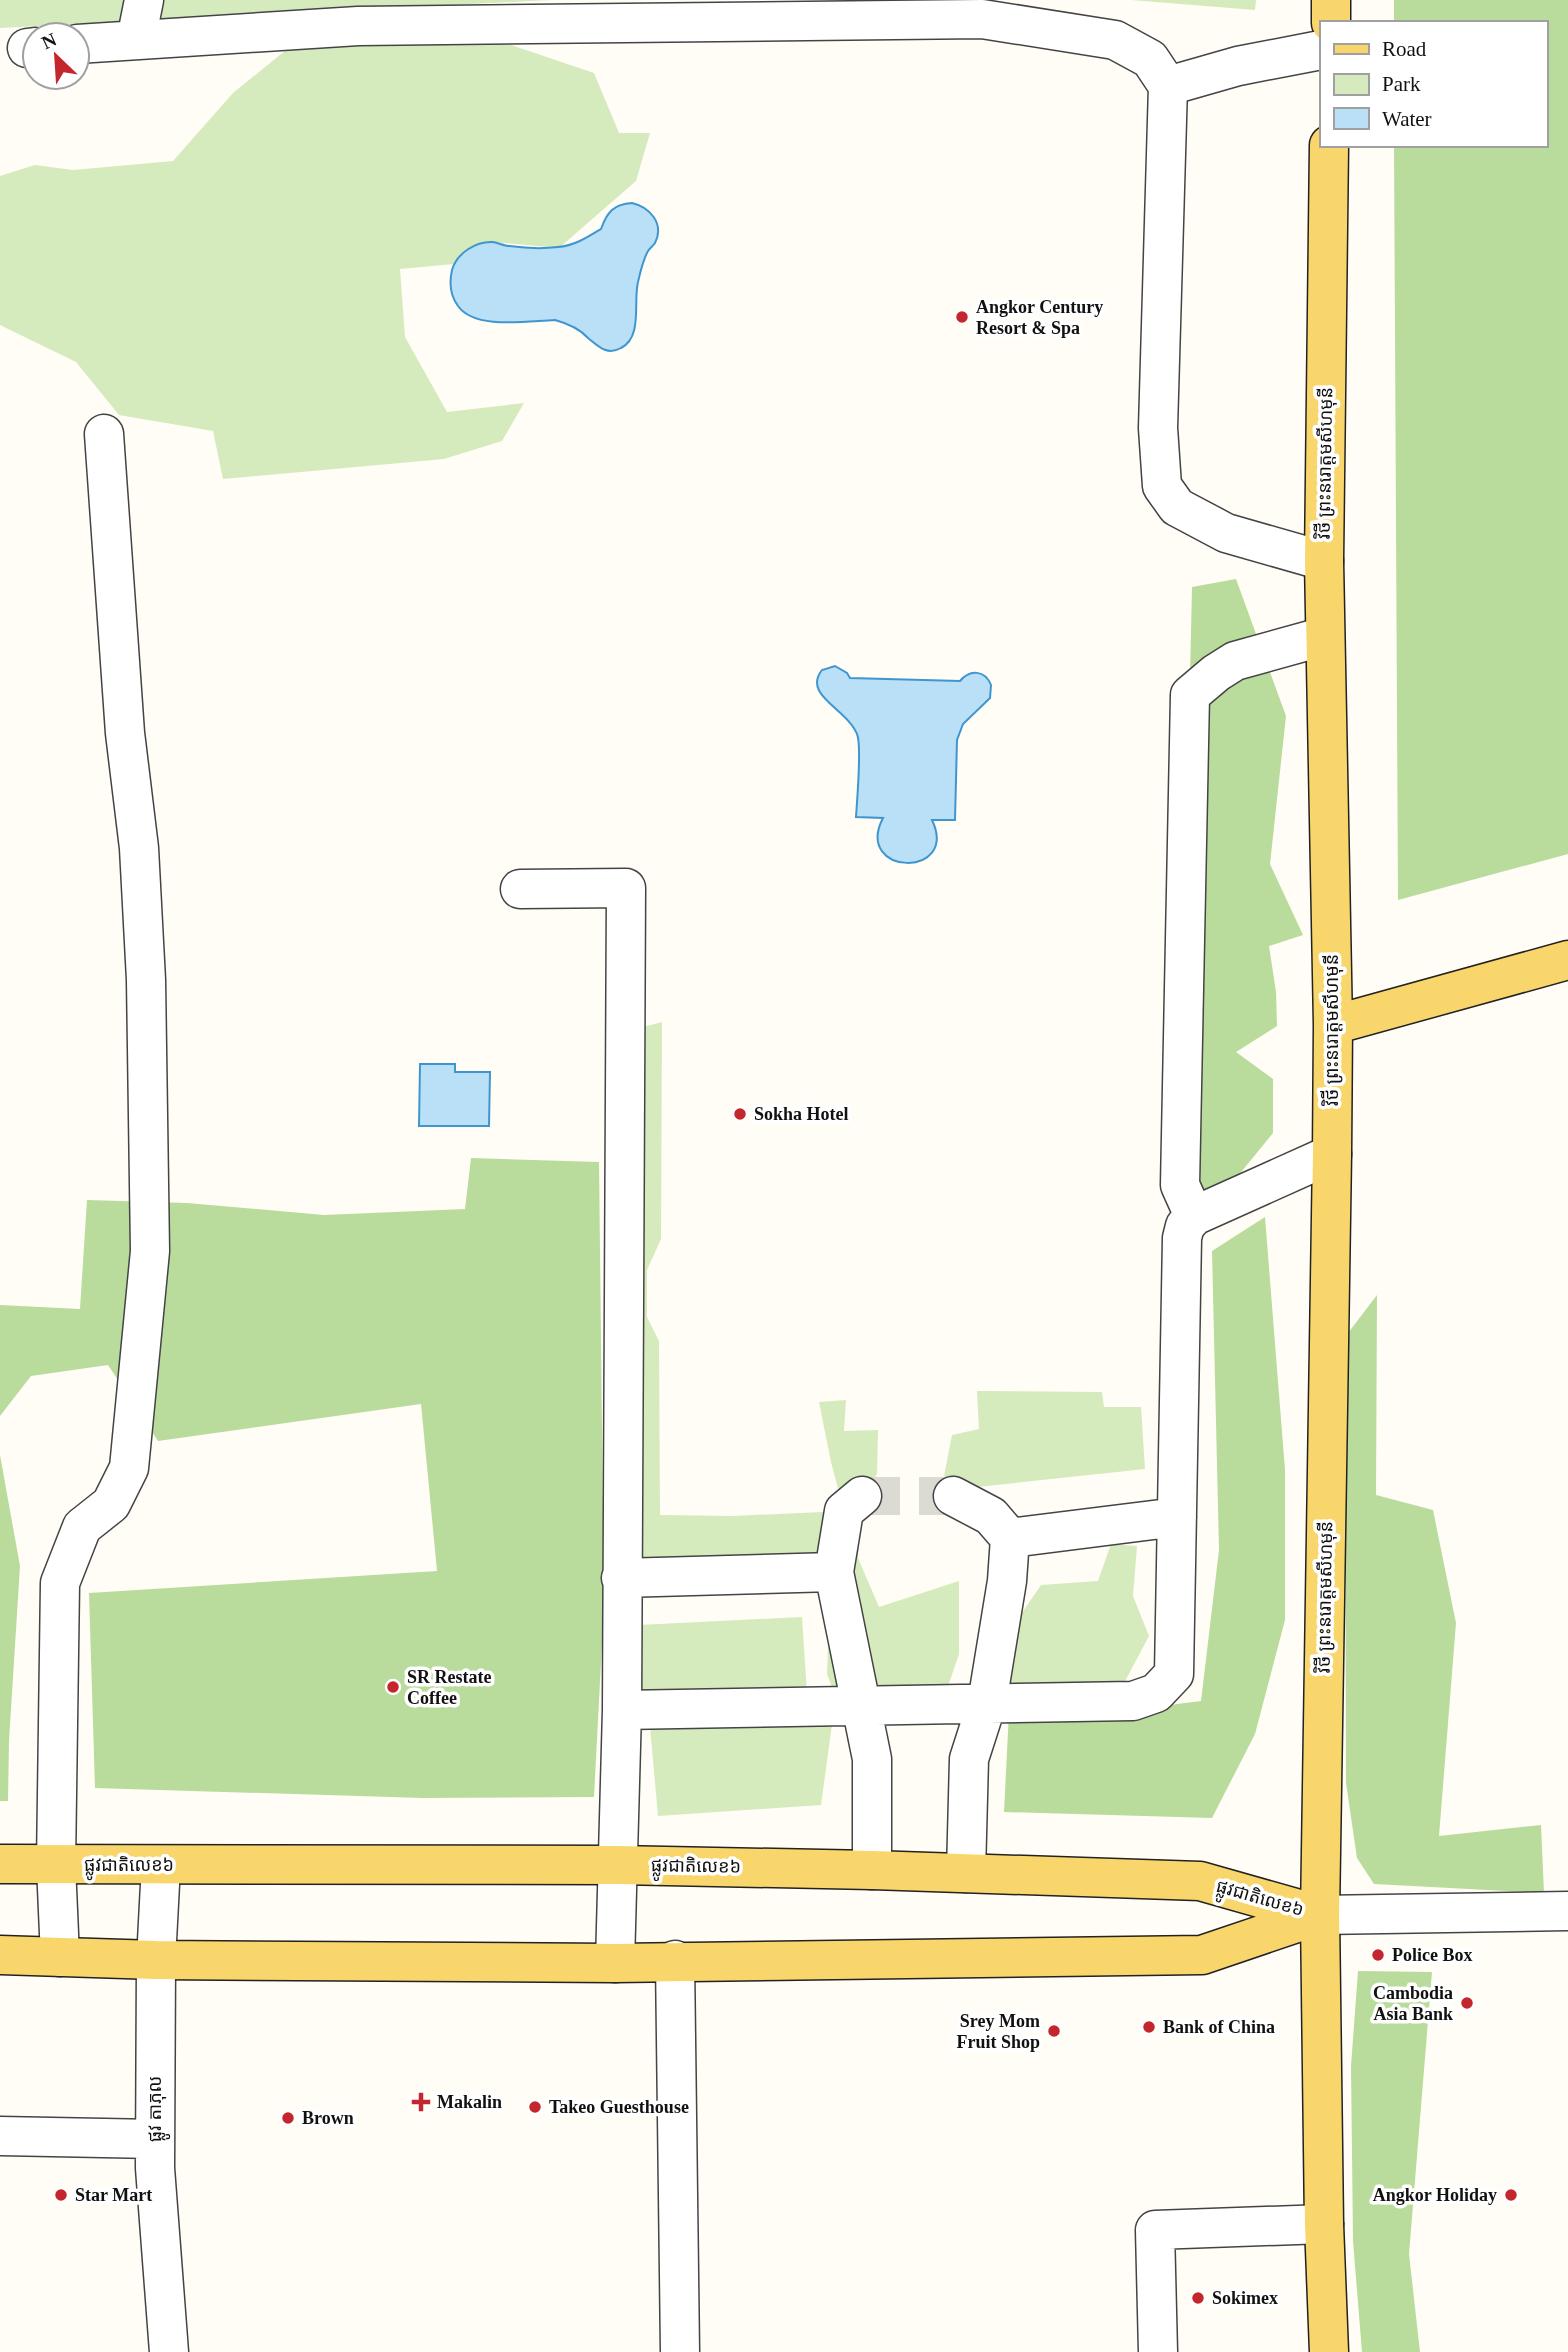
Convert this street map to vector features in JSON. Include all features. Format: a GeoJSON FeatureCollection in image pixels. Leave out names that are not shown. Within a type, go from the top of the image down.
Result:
{"type":"FeatureCollection","features":[{"type":"Feature","properties":{"kind":"main road"},"geometry":{"type":"LineString","coordinates":[[1331,0],[1331,21]]}},
{"type":"Feature","properties":{"kind":"main road","name":"វិថី ព្រះនរោត្ដមសីហមុនី"},"geometry":{"type":"LineString","coordinates":[[1329,147],[1324,561],[1333,1025],[1320,1914],[1324,2224],[1329,2352]]}},
{"type":"Feature","properties":{"kind":"main road"},"geometry":{"type":"LineString","coordinates":[[1333,1025],[1568,960]]}},
{"type":"Feature","properties":{"kind":"main road","name":"ផ្លូវជាតិលេខ៦"},"geometry":{"type":"LineString","coordinates":[[0,1864],[617,1865],[1200,1881],[1320,1914]]}},
{"type":"Feature","properties":{"kind":"main road","name":"ផ្លូវជាតិលេខ៦"},"geometry":{"type":"LineString","coordinates":[[0,1955],[156,1960],[615,1963],[675,1960],[1202,1955],[1320,1914]]}},
{"type":"Feature","properties":{"kind":"street"},"geometry":{"type":"LineString","coordinates":[[136,40],[144,0]]}},
{"type":"Feature","properties":{"kind":"street"},"geometry":{"type":"LineString","coordinates":[[91,43],[358,26],[982,19],[1115,40],[1150,59],[1168,86],[1158,428],[1162,486],[1177,507],[1226,533],[1324,561]]}},
{"type":"Feature","properties":{"kind":"street"},"geometry":{"type":"LineString","coordinates":[[1168,86],[1238,66],[1320,50]]}},
{"type":"Feature","properties":{"kind":"street"},"geometry":{"type":"LineString","coordinates":[[60,1957],[56,1865],[60,1583],[82,1527],[111,1504],[129,1468],[150,1251],[146,980],[139,848],[125,733],[104,434]]}},
{"type":"Feature","properties":{"kind":"street"},"geometry":{"type":"LineString","coordinates":[[1194,1216],[1180,1185],[1190,695],[1235,661],[1325,636]]}},
{"type":"Feature","properties":{"kind":"street"},"geometry":{"type":"LineString","coordinates":[[520,889],[626,888],[622,1710],[615,1963]]}},
{"type":"Feature","properties":{"kind":"street"},"geometry":{"type":"LineString","coordinates":[[622,1710],[1133,1701],[1156,1693],[1174,1674],[1182,1238],[1185,1226],[1194,1216],[1332,1154]]}},
{"type":"Feature","properties":{"kind":"street"},"geometry":{"type":"LineString","coordinates":[[862,1496],[844,1511],[834,1572],[872,1759],[872,1870]]}},
{"type":"Feature","properties":{"kind":"street"},"geometry":{"type":"LineString","coordinates":[[953,1496],[992,1516],[1010,1538],[1007,1581],[987,1703],[969,1759],[966,1873]]}},
{"type":"Feature","properties":{"kind":"street"},"geometry":{"type":"LineString","coordinates":[[1010,1538],[1177,1517]]}},
{"type":"Feature","properties":{"kind":"street"},"geometry":{"type":"LineString","coordinates":[[621,1578],[834,1572]]}},
{"type":"Feature","properties":{"kind":"street","name":"ផ្លូវ តាភុល"},"geometry":{"type":"LineString","coordinates":[[161,1865],[156,1960],[155,2139],[169,2352]]}},
{"type":"Feature","properties":{"kind":"street"},"geometry":{"type":"LineString","coordinates":[[1320,1914],[1568,1911]]}},
{"type":"Feature","properties":{"kind":"street"},"geometry":{"type":"LineString","coordinates":[[675,1960],[680,2352]]}},
{"type":"Feature","properties":{"kind":"street"},"geometry":{"type":"LineString","coordinates":[[0,2136],[155,2139]]}},
{"type":"Feature","properties":{"kind":"street"},"geometry":{"type":"LineString","coordinates":[[1158,2352],[1155,2230],[1324,2224]]}},
{"type":"Feature","properties":{"kind":"green space"},"geometry":{"type":"Polygon","coordinates":[[[0,0],[551,0],[91,23],[91,21],[21,21],[21,27],[0,28],[0,0]]]}},
{"type":"Feature","properties":{"kind":"green space"},"geometry":{"type":"Polygon","coordinates":[[[1131,0],[1256,0],[1255,10],[1131,0]]]}},
{"type":"Feature","properties":{"kind":"green space"},"geometry":{"type":"Polygon","coordinates":[[[1394,0],[1568,0],[1568,854],[1398,900],[1394,147],[1547,147],[1547,21],[1394,21],[1394,0]]]}},
{"type":"Feature","properties":{"kind":"green space"},"geometry":{"type":"Polygon","coordinates":[[[313,28],[511,45],[594,73],[619,133],[650,133],[636,181],[559,248],[493,242],[454,264],[400,269],[405,337],[447,412],[524,403],[502,441],[444,459],[223,479],[213,431],[119,415],[76,362],[0,325],[0,176],[35,165],[73,170],[173,161],[233,93],[313,28]]]}},
{"type":"Feature","properties":{"kind":"green space"},"geometry":{"type":"Polygon","coordinates":[[[1236,579],[1286,716],[1270,864],[1303,935],[1269,946],[1276,992],[1277,1026],[1236,1052],[1273,1079],[1273,1133],[1233,1182],[1182,1195],[1192,587],[1236,579]]]}},
{"type":"Feature","properties":{"kind":"green space"},"geometry":{"type":"Polygon","coordinates":[[[662,1022],[661,1239],[647,1270],[647,1317],[659,1341],[660,1515],[733,1516],[844,1511],[819,1402],[846,1400],[844,1431],[878,1430],[877,1474],[862,1496],[858,1558],[879,1607],[959,1581],[959,1654],[944,1698],[837,1701],[827,1674],[829,1621],[822,1572],[630,1578],[624,1032],[662,1022]]]}},
{"type":"Feature","properties":{"kind":"green space"},"geometry":{"type":"Polygon","coordinates":[[[471,1158],[599,1162],[604,1605],[594,1797],[423,1798],[95,1788],[89,1593],[437,1571],[421,1404],[158,1441],[108,1365],[31,1376],[0,1416],[0,1305],[80,1309],[87,1200],[187,1203],[324,1215],[465,1209],[471,1158]]]}},
{"type":"Feature","properties":{"kind":"green space"},"geometry":{"type":"Polygon","coordinates":[[[1265,1217],[1285,1470],[1285,1620],[1255,1734],[1212,1818],[1004,1812],[1009,1712],[1107,1713],[1201,1701],[1219,1550],[1212,1251],[1265,1217]]]}},
{"type":"Feature","properties":{"kind":"green space"},"geometry":{"type":"Polygon","coordinates":[[[1377,1295],[1376,1495],[1433,1510],[1456,1623],[1439,1836],[1541,1825],[1544,1893],[1374,1884],[1357,1858],[1346,1783],[1345,1337],[1377,1295]]]}},
{"type":"Feature","properties":{"kind":"green space"},"geometry":{"type":"Polygon","coordinates":[[[977,1391],[1102,1392],[1104,1407],[1141,1407],[1145,1469],[968,1488],[944,1476],[952,1435],[979,1429],[977,1391]]]}},
{"type":"Feature","properties":{"kind":"green space"},"geometry":{"type":"Polygon","coordinates":[[[0,1455],[20,1566],[8,1801],[0,1801],[0,1455]]]}},
{"type":"Feature","properties":{"kind":"green space"},"geometry":{"type":"Polygon","coordinates":[[[1111,1544],[1137,1546],[1133,1596],[1149,1636],[1123,1685],[1008,1685],[1015,1623],[1041,1585],[1098,1581],[1111,1544]]]}},
{"type":"Feature","properties":{"kind":"green space"},"geometry":{"type":"Polygon","coordinates":[[[802,1617],[807,1694],[634,1702],[639,1625],[802,1617]]]}},
{"type":"Feature","properties":{"kind":"green space"},"geometry":{"type":"Polygon","coordinates":[[[832,1724],[821,1805],[658,1816],[650,1727],[832,1724]]]}},
{"type":"Feature","properties":{"kind":"green space"},"geometry":{"type":"Polygon","coordinates":[[[1358,1971],[1432,1972],[1409,2254],[1420,2352],[1362,2352],[1353,2241],[1351,2066],[1358,1971]]]}},
{"type":"Feature","properties":{"kind":"water"},"geometry":{"type":"Polygon","coordinates":[[[632,203],[644,208],[654,217],[658,236],[646,255],[640,275],[635,328],[628,343],[621,348],[611,351],[603,349],[577,329],[555,320],[502,322],[476,318],[466,314],[455,302],[451,289],[454,264],[463,253],[474,246],[487,242],[533,248],[570,245],[601,229],[616,207],[632,203]]]}},
{"type":"Feature","properties":{"kind":"water"},"geometry":{"type":"Polygon","coordinates":[[[835,666],[850,678],[960,681],[968,674],[977,673],[985,676],[991,685],[990,698],[963,724],[957,740],[955,820],[932,820],[937,839],[932,853],[921,861],[907,863],[893,860],[882,851],[878,837],[883,818],[856,817],[859,761],[857,734],[818,687],[817,679],[822,670],[835,666]]]}},
{"type":"Feature","properties":{"kind":"water"},"geometry":{"type":"Polygon","coordinates":[[[420,1064],[455,1064],[455,1072],[490,1072],[489,1126],[419,1126],[420,1064]]]}},
{"type":"Feature","properties":{"kind":"tunnel"},"geometry":{"type":"LineString","coordinates":[[862,1496],[953,1496]]}},
{"type":"Feature","properties":{"kind":"place","name":"Angkor Century Resort & Spa"},"geometry":{"type":"Point","coordinates":[962,317]}},
{"type":"Feature","properties":{"kind":"place","name":"Sokha Hotel"},"geometry":{"type":"Point","coordinates":[740,1114]}},
{"type":"Feature","properties":{"kind":"place","name":"SR Restate Coffee"},"geometry":{"type":"Point","coordinates":[393,1687]}},
{"type":"Feature","properties":{"kind":"place","name":"Police Box"},"geometry":{"type":"Point","coordinates":[1378,1955]}},
{"type":"Feature","properties":{"kind":"place","name":"Cambodia Asia Bank"},"geometry":{"type":"Point","coordinates":[1467,2003]}},
{"type":"Feature","properties":{"kind":"place","name":"Bank of China"},"geometry":{"type":"Point","coordinates":[1149,2027]}},
{"type":"Feature","properties":{"kind":"place","name":"Srey Mom Fruit Shop"},"geometry":{"type":"Point","coordinates":[1054,2031]}},
{"type":"Feature","properties":{"kind":"place","name":"Makalin"},"geometry":{"type":"Point","coordinates":[421,2102]}},
{"type":"Feature","properties":{"kind":"place","name":"Takeo Guesthouse"},"geometry":{"type":"Point","coordinates":[535,2107]}},
{"type":"Feature","properties":{"kind":"place","name":"Brown"},"geometry":{"type":"Point","coordinates":[288,2118]}},
{"type":"Feature","properties":{"kind":"place","name":"Star Mart"},"geometry":{"type":"Point","coordinates":[61,2195]}},
{"type":"Feature","properties":{"kind":"place","name":"Angkor Holiday"},"geometry":{"type":"Point","coordinates":[1511,2195]}},
{"type":"Feature","properties":{"kind":"place","name":"Sokimex"},"geometry":{"type":"Point","coordinates":[1198,2298]}}]}
